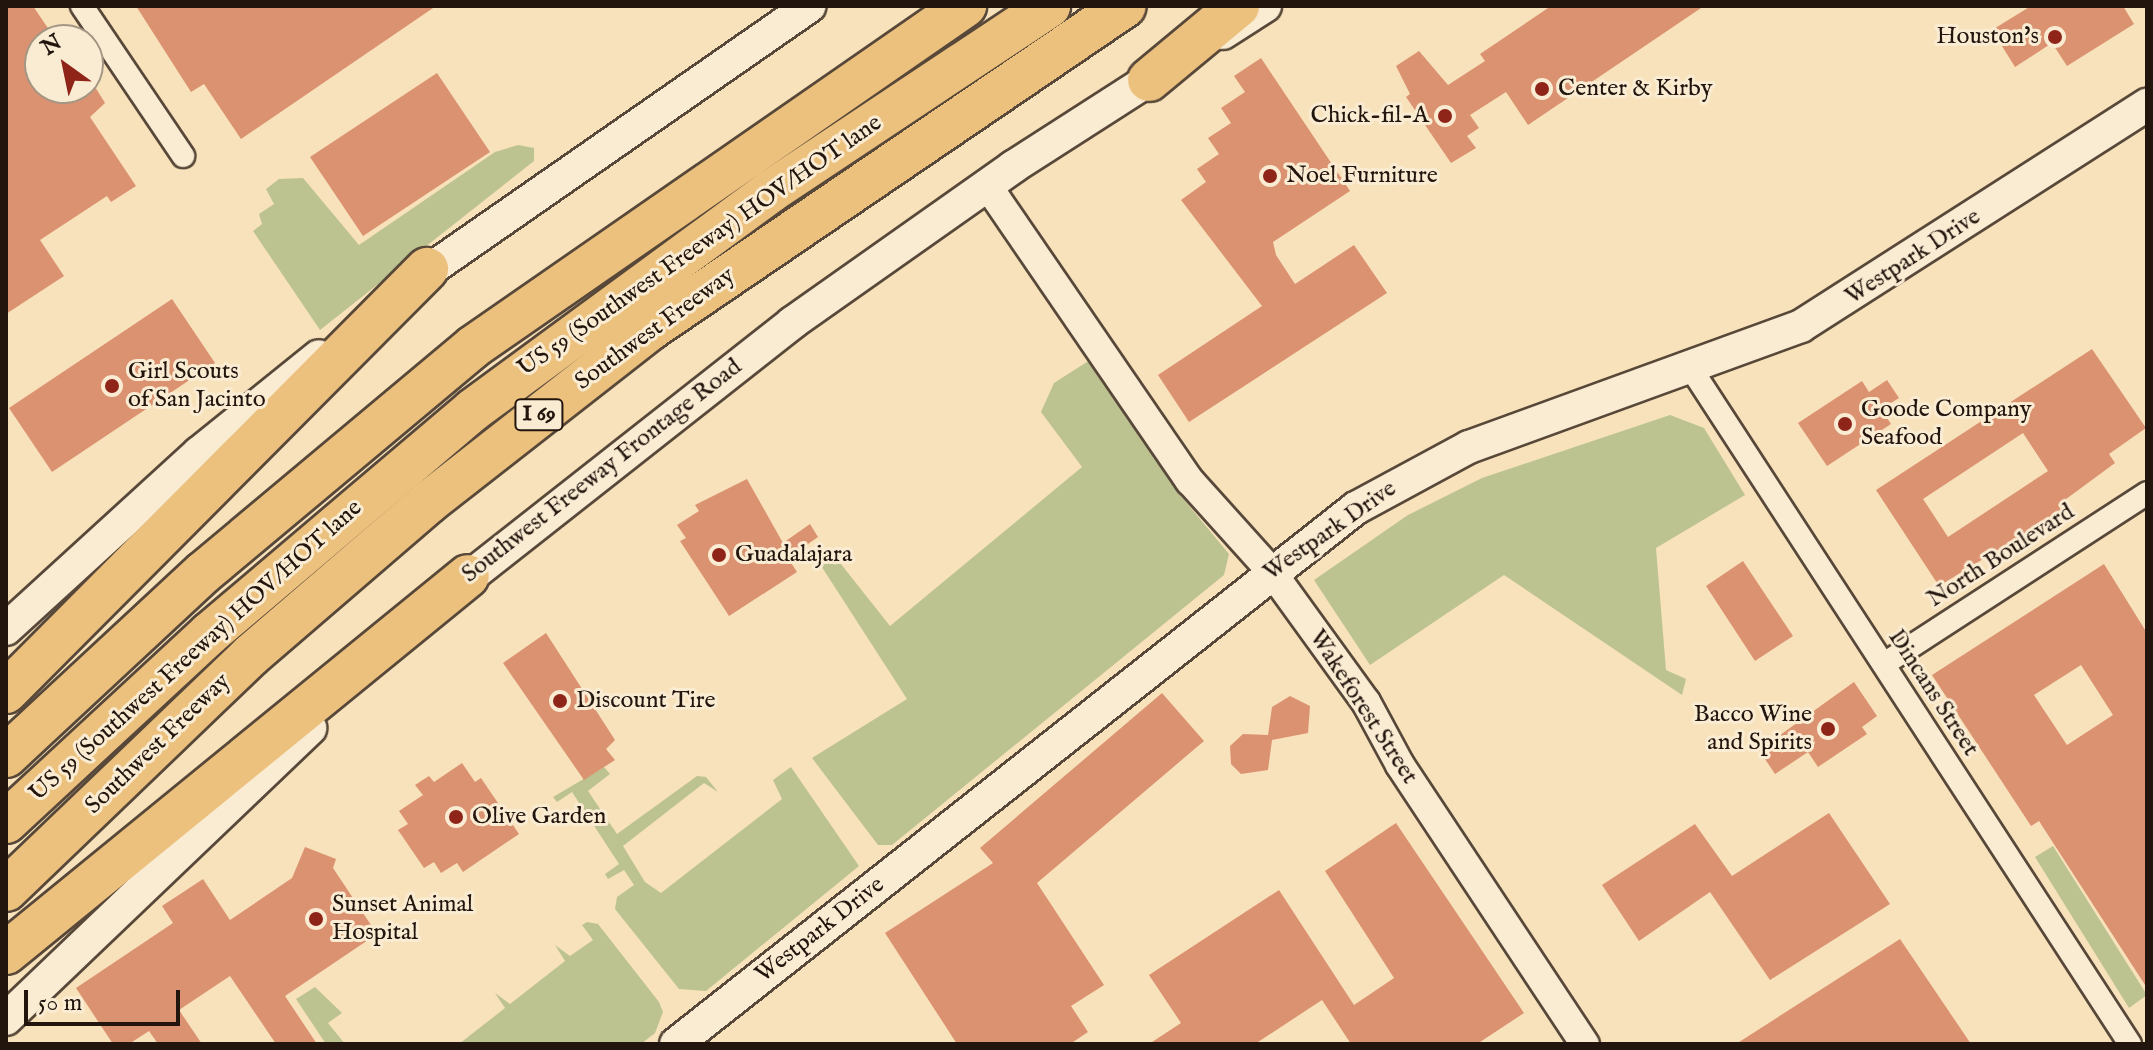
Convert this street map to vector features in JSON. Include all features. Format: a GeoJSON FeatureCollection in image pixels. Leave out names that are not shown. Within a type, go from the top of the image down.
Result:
{"type":"FeatureCollection","features":[{"type":"Feature","properties":{"kind":"highway"},"geometry":{"type":"LineString","coordinates":[[6,756],[203,573],[473,347],[965,6]]}},
{"type":"Feature","properties":{"kind":"highway","name":"US 59 (Southwest Freeway) HOV/HOT lane"},"geometry":{"type":"LineString","coordinates":[[6,822],[232,613],[473,410],[771,191],[1049,6]]}},
{"type":"Feature","properties":{"kind":"highway","name":"Southwest Freeway"},"geometry":{"type":"LineString","coordinates":[[6,890],[251,655],[430,501],[650,329],[1125,6]]}},
{"type":"Feature","properties":{"kind":"highway"},"geometry":{"type":"LineString","coordinates":[[1149,80],[1238,6]]}},
{"type":"Feature","properties":{"kind":"highway"},"geometry":{"type":"LineString","coordinates":[[6,692],[427,269]]}},
{"type":"Feature","properties":{"kind":"highway"},"geometry":{"type":"LineString","coordinates":[[6,953],[468,576]]}},
{"type":"Feature","properties":{"kind":"main road"},"geometry":{"type":"LineString","coordinates":[[6,629],[199,453],[427,269],[810,6]]}},
{"type":"Feature","properties":{"kind":"main road","name":"Southwest Freeway Frontage Road"},"geometry":{"type":"LineString","coordinates":[[6,1019],[468,576],[696,395],[987,185],[1265,6]]}},
{"type":"Feature","properties":{"kind":"main road","name":"Westpark Drive"},"geometry":{"type":"LineString","coordinates":[[676,1044],[1271,571],[1356,508],[1436,462],[1692,370],[1827,313],[2147,105]]}},
{"type":"Feature","properties":{"kind":"street"},"geometry":{"type":"LineString","coordinates":[[82,6],[183,156]]}},
{"type":"Feature","properties":{"kind":"street","name":"Wakeforest Street"},"geometry":{"type":"LineString","coordinates":[[987,185],[1190,481],[1271,571],[1366,702],[1400,765],[1585,1044]]}},
{"type":"Feature","properties":{"kind":"street","name":"Dincans Street"},"geometry":{"type":"LineString","coordinates":[[1692,370],[2130,1044]]}},
{"type":"Feature","properties":{"kind":"street","name":"North Boulevard"},"geometry":{"type":"LineString","coordinates":[[1884,664],[2147,493]]}},
{"type":"Feature","properties":{"kind":"green space"},"geometry":{"type":"Polygon","coordinates":[[[518,145],[534,148],[534,161],[320,330],[253,231],[262,224],[259,214],[274,204],[266,189],[279,179],[303,178],[359,245],[495,152],[518,145]]]}},
{"type":"Feature","properties":{"kind":"green space"},"geometry":{"type":"Polygon","coordinates":[[[1090,360],[1181,496],[1229,554],[1224,575],[892,845],[878,845],[812,758],[907,699],[816,558],[829,549],[890,626],[1082,467],[1041,412],[1054,383],[1090,360]]]}},
{"type":"Feature","properties":{"kind":"green space"},"geometry":{"type":"Polygon","coordinates":[[[1670,415],[1704,428],[1745,495],[1656,548],[1666,670],[1686,679],[1682,695],[1504,575],[1370,665],[1314,580],[1408,515],[1482,478],[1670,415]]]}},
{"type":"Feature","properties":{"kind":"green space"},"geometry":{"type":"Polygon","coordinates":[[[604,767],[610,774],[588,791],[617,834],[697,776],[706,777],[718,792],[704,783],[623,846],[645,882],[661,893],[782,799],[773,780],[791,767],[859,866],[706,991],[679,989],[615,909],[617,897],[634,885],[624,870],[608,879],[605,874],[619,864],[572,792],[557,802],[553,797],[604,767]]]}},
{"type":"Feature","properties":{"kind":"green space"},"geometry":{"type":"Polygon","coordinates":[[[2053,846],[2147,995],[2129,1008],[2035,857],[2053,846]]]}},
{"type":"Feature","properties":{"kind":"green space"},"geometry":{"type":"Polygon","coordinates":[[[587,922],[598,924],[659,1002],[663,1012],[655,1033],[641,1044],[459,1044],[505,1008],[495,993],[510,1004],[565,961],[555,945],[570,956],[593,940],[582,925],[587,922]]]}},
{"type":"Feature","properties":{"kind":"green space"},"geometry":{"type":"Polygon","coordinates":[[[315,987],[342,1013],[328,1023],[345,1044],[326,1044],[296,999],[315,987]]]}},
{"type":"Feature","properties":{"kind":"building"},"geometry":{"type":"Polygon","coordinates":[[[6,6],[33,6],[45,24],[24,24],[24,104],[104,104],[90,117],[136,186],[111,202],[107,196],[40,240],[64,276],[6,314],[6,6]]]}},
{"type":"Feature","properties":{"kind":"building"},"geometry":{"type":"Polygon","coordinates":[[[136,6],[436,6],[241,139],[204,84],[191,92],[136,6]]]}},
{"type":"Feature","properties":{"kind":"building","name":"Center & Kirby"},"geometry":{"type":"Polygon","coordinates":[[[1551,6],[1704,6],[1528,125],[1506,92],[1470,115],[1479,128],[1467,136],[1476,148],[1451,163],[1406,97],[1410,94],[1396,66],[1419,51],[1448,85],[1485,61],[1480,54],[1551,6]]]}},
{"type":"Feature","properties":{"kind":"building","name":"Houston's"},"geometry":{"type":"Polygon","coordinates":[[[2031,6],[2123,6],[2134,24],[2067,66],[2052,43],[2015,67],[1992,30],[2031,6]]]}},
{"type":"Feature","properties":{"kind":"building"},"geometry":{"type":"Polygon","coordinates":[[[1261,58],[1350,191],[1273,242],[1276,255],[1295,284],[1354,245],[1387,293],[1189,422],[1158,375],[1262,306],[1181,200],[1206,182],[1197,169],[1219,154],[1208,138],[1231,123],[1221,108],[1245,92],[1234,76],[1261,58]]]}},
{"type":"Feature","properties":{"kind":"building"},"geometry":{"type":"Polygon","coordinates":[[[437,73],[490,152],[363,236],[310,157],[437,73]]]}},
{"type":"Feature","properties":{"kind":"building","name":"Girl Scouts of San Jacinto"},"geometry":{"type":"Polygon","coordinates":[[[172,299],[215,363],[52,472],[9,408],[172,299]]]}},
{"type":"Feature","properties":{"kind":"building"},"geometry":{"type":"Polygon","coordinates":[[[2092,349],[2146,428],[2109,454],[2115,463],[2058,505],[2062,511],[1939,586],[1876,490],[2092,349]],[[2023,433],[1923,499],[1948,537],[2048,471],[2023,433]]]}},
{"type":"Feature","properties":{"kind":"building","name":"Goode Company Seafood"},"geometry":{"type":"Polygon","coordinates":[[[1887,380],[1899,398],[1881,409],[1891,424],[1827,466],[1798,423],[1862,381],[1869,392],[1887,380]]]}},
{"type":"Feature","properties":{"kind":"building"},"geometry":{"type":"Polygon","coordinates":[[[747,479],[783,543],[810,524],[818,537],[788,558],[797,572],[729,616],[680,541],[686,538],[677,525],[699,511],[695,505],[747,479]]]}},
{"type":"Feature","properties":{"kind":"building"},"geometry":{"type":"Polygon","coordinates":[[[1743,561],[1793,636],[1755,661],[1706,586],[1743,561]]]}},
{"type":"Feature","properties":{"kind":"building"},"geometry":{"type":"Polygon","coordinates":[[[2104,564],[2147,633],[2147,988],[2039,821],[2031,826],[1932,675],[2104,564]],[[2081,665],[2034,695],[2067,745],[2113,715],[2081,665]]]}},
{"type":"Feature","properties":{"kind":"building","name":"Discount Tire"},"geometry":{"type":"Polygon","coordinates":[[[546,633],[615,740],[606,749],[615,760],[584,780],[503,663],[546,633]]]}},
{"type":"Feature","properties":{"kind":"building"},"geometry":{"type":"Polygon","coordinates":[[[1854,682],[1877,716],[1862,727],[1867,734],[1818,767],[1808,752],[1775,774],[1759,750],[1854,682]]]}},
{"type":"Feature","properties":{"kind":"building"},"geometry":{"type":"Polygon","coordinates":[[[1162,693],[1204,741],[1037,883],[1104,985],[1071,1006],[1088,1032],[1070,1044],[957,1044],[885,933],[993,863],[980,848],[1162,693]]]}},
{"type":"Feature","properties":{"kind":"building"},"geometry":{"type":"Polygon","coordinates":[[[1290,696],[1310,706],[1308,733],[1272,740],[1268,770],[1241,774],[1231,764],[1230,746],[1243,734],[1268,735],[1272,707],[1290,696]]]}},
{"type":"Feature","properties":{"kind":"building","name":"Olive Garden"},"geometry":{"type":"Polygon","coordinates":[[[462,763],[475,782],[481,778],[519,834],[463,872],[457,863],[441,873],[434,862],[424,868],[398,830],[408,824],[399,811],[423,795],[415,785],[429,776],[434,782],[462,763]]]}},
{"type":"Feature","properties":{"kind":"building"},"geometry":{"type":"Polygon","coordinates":[[[1829,813],[1890,904],[1770,980],[1710,892],[1639,941],[1602,885],[1695,824],[1732,876],[1829,813]]]}},
{"type":"Feature","properties":{"kind":"building"},"geometry":{"type":"Polygon","coordinates":[[[1396,823],[1524,1013],[1477,1044],[1351,1044],[1322,1000],[1255,1044],[1149,1044],[1181,1023],[1149,975],[1279,890],[1354,1005],[1394,978],[1325,871],[1396,823]]]}},
{"type":"Feature","properties":{"kind":"building"},"geometry":{"type":"Polygon","coordinates":[[[305,847],[336,859],[333,868],[377,934],[285,996],[317,1044],[276,1044],[230,976],[179,1010],[202,1044],[158,1044],[149,1031],[129,1044],[113,1044],[76,988],[173,923],[162,906],[203,879],[230,920],[292,878],[305,847]]]}},
{"type":"Feature","properties":{"kind":"building"},"geometry":{"type":"Polygon","coordinates":[[[1900,939],[1971,1044],[1736,1044],[1900,939]]]}},
{"type":"Feature","properties":{"kind":"place","name":"Houston's"},"geometry":{"type":"Point","coordinates":[2055,37]}},
{"type":"Feature","properties":{"kind":"place","name":"Center & Kirby"},"geometry":{"type":"Point","coordinates":[1542,89]}},
{"type":"Feature","properties":{"kind":"place","name":"Chick-fil-A"},"geometry":{"type":"Point","coordinates":[1445,116]}},
{"type":"Feature","properties":{"kind":"place","name":"Noel Furniture"},"geometry":{"type":"Point","coordinates":[1270,176]}},
{"type":"Feature","properties":{"kind":"place","name":"Girl Scouts of San Jacinto"},"geometry":{"type":"Point","coordinates":[112,386]}},
{"type":"Feature","properties":{"kind":"place","name":"Goode Company Seafood"},"geometry":{"type":"Point","coordinates":[1845,424]}},
{"type":"Feature","properties":{"kind":"place","name":"Guadalajara"},"geometry":{"type":"Point","coordinates":[719,555]}},
{"type":"Feature","properties":{"kind":"place","name":"Discount Tire"},"geometry":{"type":"Point","coordinates":[560,701]}},
{"type":"Feature","properties":{"kind":"place","name":"Bacco Wine and Spirits"},"geometry":{"type":"Point","coordinates":[1828,729]}},
{"type":"Feature","properties":{"kind":"place","name":"Olive Garden"},"geometry":{"type":"Point","coordinates":[456,817]}},
{"type":"Feature","properties":{"kind":"place","name":"Sunset Animal Hospital"},"geometry":{"type":"Point","coordinates":[316,919]}}]}
